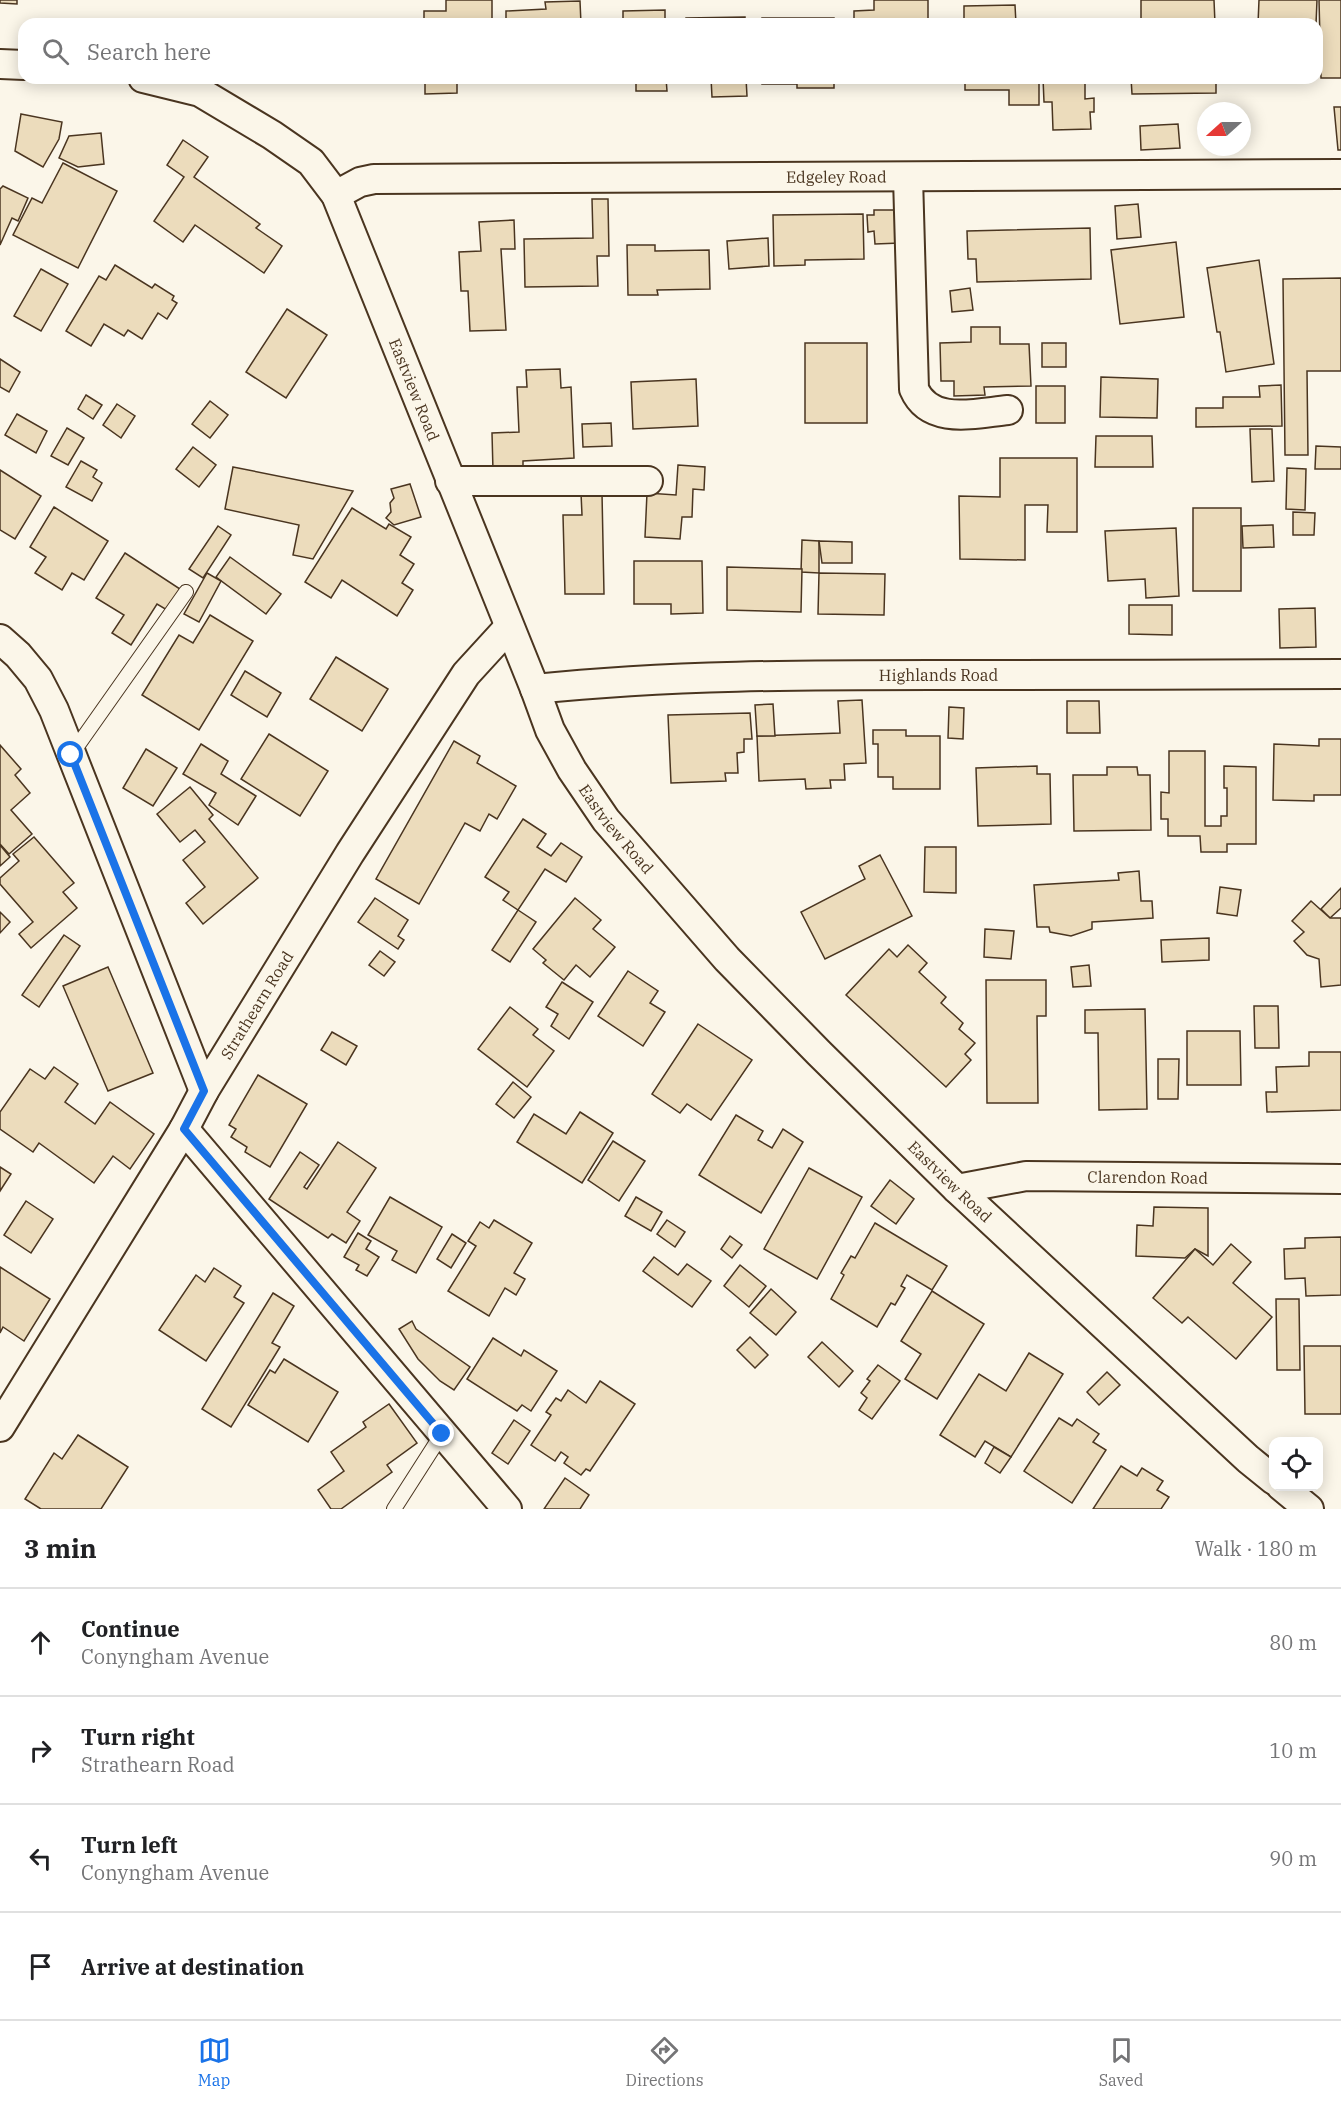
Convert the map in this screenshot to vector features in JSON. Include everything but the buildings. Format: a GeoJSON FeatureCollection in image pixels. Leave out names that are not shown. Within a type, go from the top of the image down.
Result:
{"type":"FeatureCollection","features":[{"type":"Feature","properties":{"kind":"street"},"geometry":{"type":"LineString","coordinates":[[0,64],[18,65]]}},
{"type":"Feature","properties":{"kind":"street","name":"Eastview Road"},"geometry":{"type":"LineString","coordinates":[[167,84],[200,92],[272,135],[311,162],[336,195],[550,730],[572,770],[606,820],[727,959],[957,1190],[1269,1476]]}},
{"type":"Feature","properties":{"kind":"street","name":"Edgeley Road"},"geometry":{"type":"LineString","coordinates":[[336,195],[360,182],[374,179],[1341,174]]}},
{"type":"Feature","properties":{"kind":"street"},"geometry":{"type":"LineString","coordinates":[[908,177],[914,389],[918,399],[948,416],[1008,410]]}},
{"type":"Feature","properties":{"kind":"street"},"geometry":{"type":"LineString","coordinates":[[450,480],[648,481]]}},
{"type":"Feature","properties":{"kind":"street","name":"Strathearn Road"},"geometry":{"type":"LineString","coordinates":[[0,1427],[184,1129],[204,1091],[350,853],[466,674],[509,627]]}},
{"type":"Feature","properties":{"kind":"street"},"geometry":{"type":"LineString","coordinates":[[0,639],[38,679],[54,710],[204,1091]]}},
{"type":"Feature","properties":{"kind":"street","name":"Highlands Road"},"geometry":{"type":"LineString","coordinates":[[535,689],[696,679],[868,675],[1341,674]]}},
{"type":"Feature","properties":{"kind":"street"},"geometry":{"type":"LineString","coordinates":[[184,1129],[507,1509]]}},
{"type":"Feature","properties":{"kind":"street","name":"Clarendon Road"},"geometry":{"type":"LineString","coordinates":[[957,1190],[1026,1176],[1341,1179]]}},
{"type":"Feature","properties":{"kind":"street"},"geometry":{"type":"LineString","coordinates":[[1287,1491],[1309,1509]]}},
{"type":"Feature","properties":{"kind":"lane"},"geometry":{"type":"LineString","coordinates":[[71,755],[186,592]]}},
{"type":"Feature","properties":{"kind":"lane"},"geometry":{"type":"LineString","coordinates":[[394,1509],[442,1434]]}},
{"type":"Feature","properties":{"kind":"route"},"geometry":{"type":"LineString","coordinates":[[71,755],[204,1091],[184,1129],[442,1434]]}}]}
